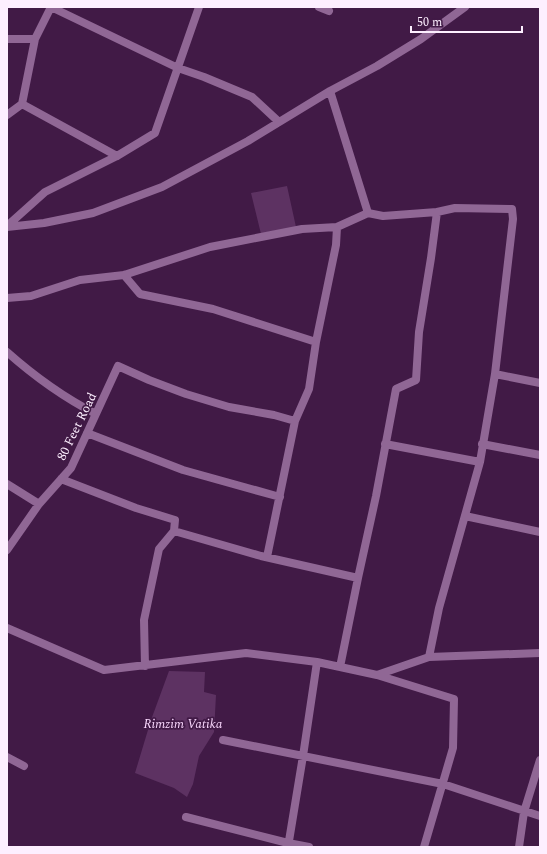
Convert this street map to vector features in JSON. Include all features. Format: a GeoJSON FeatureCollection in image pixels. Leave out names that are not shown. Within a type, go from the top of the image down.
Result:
{"type":"FeatureCollection","features":[{"type":"Feature","properties":{"kind":"street"},"geometry":{"type":"LineString","coordinates":[[7,115],[22,104],[35,39],[51,7],[178,68],[252,97],[279,122]]}},
{"type":"Feature","properties":{"kind":"street"},"geometry":{"type":"LineString","coordinates":[[7,226],[45,192],[117,156],[156,133],[199,7]]}},
{"type":"Feature","properties":{"kind":"street"},"geometry":{"type":"LineString","coordinates":[[318,7],[329,11]]}},
{"type":"Feature","properties":{"kind":"street"},"geometry":{"type":"LineString","coordinates":[[7,226],[44,223],[93,213],[162,187],[248,141],[330,91],[377,66],[421,39],[465,7]]}},
{"type":"Feature","properties":{"kind":"street"},"geometry":{"type":"LineString","coordinates":[[7,39],[35,39]]}},
{"type":"Feature","properties":{"kind":"street"},"geometry":{"type":"LineString","coordinates":[[330,91],[368,213]]}},
{"type":"Feature","properties":{"kind":"street"},"geometry":{"type":"LineString","coordinates":[[22,104],[117,156]]}},
{"type":"Feature","properties":{"kind":"street"},"geometry":{"type":"LineString","coordinates":[[7,298],[31,296],[80,280],[124,275],[210,248],[302,229],[337,227],[368,213],[383,216],[437,212],[455,208],[512,209],[513,219],[495,374],[480,462],[439,608],[429,657]]}},
{"type":"Feature","properties":{"kind":"street"},"geometry":{"type":"LineString","coordinates":[[340,667],[376,496],[396,389],[416,380],[419,332],[437,212]]}},
{"type":"Feature","properties":{"kind":"street"},"geometry":{"type":"LineString","coordinates":[[268,557],[295,421],[309,389],[316,342],[336,245],[337,227]]}},
{"type":"Feature","properties":{"kind":"street"},"geometry":{"type":"LineString","coordinates":[[124,275],[140,294],[213,309],[316,342]]}},
{"type":"Feature","properties":{"kind":"street"},"geometry":{"type":"LineString","coordinates":[[7,352],[27,369],[60,393],[96,414]]}},
{"type":"Feature","properties":{"kind":"street","name":"80 Feet Road"},"geometry":{"type":"LineString","coordinates":[[7,550],[39,504],[71,468],[118,366],[186,394],[229,407],[274,415],[295,421]]}},
{"type":"Feature","properties":{"kind":"street"},"geometry":{"type":"LineString","coordinates":[[495,374],[540,383]]}},
{"type":"Feature","properties":{"kind":"street"},"geometry":{"type":"LineString","coordinates":[[87,434],[183,470],[280,497]]}},
{"type":"Feature","properties":{"kind":"street"},"geometry":{"type":"LineString","coordinates":[[385,444],[480,462]]}},
{"type":"Feature","properties":{"kind":"street"},"geometry":{"type":"LineString","coordinates":[[482,444],[540,455]]}},
{"type":"Feature","properties":{"kind":"street"},"geometry":{"type":"LineString","coordinates":[[61,479],[136,508],[175,520],[174,531],[159,549],[144,620],[145,666]]}},
{"type":"Feature","properties":{"kind":"street"},"geometry":{"type":"LineString","coordinates":[[7,484],[39,504]]}},
{"type":"Feature","properties":{"kind":"street"},"geometry":{"type":"LineString","coordinates":[[466,516],[540,532]]}},
{"type":"Feature","properties":{"kind":"street"},"geometry":{"type":"LineString","coordinates":[[174,531],[268,557],[358,578]]}},
{"type":"Feature","properties":{"kind":"street"},"geometry":{"type":"LineString","coordinates":[[7,628],[104,670],[246,653],[317,662],[377,675],[454,699],[453,748],[424,847]]}},
{"type":"Feature","properties":{"kind":"street"},"geometry":{"type":"LineString","coordinates":[[377,675],[429,657],[540,653]]}},
{"type":"Feature","properties":{"kind":"street"},"geometry":{"type":"LineString","coordinates":[[288,845],[317,662]]}},
{"type":"Feature","properties":{"kind":"street"},"geometry":{"type":"LineString","coordinates":[[224,740],[443,784],[524,812],[540,816]]}},
{"type":"Feature","properties":{"kind":"street"},"geometry":{"type":"LineString","coordinates":[[7,757],[24,766]]}},
{"type":"Feature","properties":{"kind":"street"},"geometry":{"type":"LineString","coordinates":[[519,847],[524,812],[540,760]]}},
{"type":"Feature","properties":{"kind":"street"},"geometry":{"type":"LineString","coordinates":[[186,817],[288,845],[309,847]]}},
{"type":"Feature","properties":{"kind":"green space"},"geometry":{"type":"Polygon","coordinates":[[[287,186],[296,227],[261,234],[251,193],[287,186]]]}},
{"type":"Feature","properties":{"kind":"green space","name":"Rimzim Vatika"},"geometry":{"type":"Polygon","coordinates":[[[169,671],[205,672],[204,692],[216,695],[214,732],[199,756],[193,784],[187,797],[174,788],[135,773],[151,720],[169,671]]]}}]}
